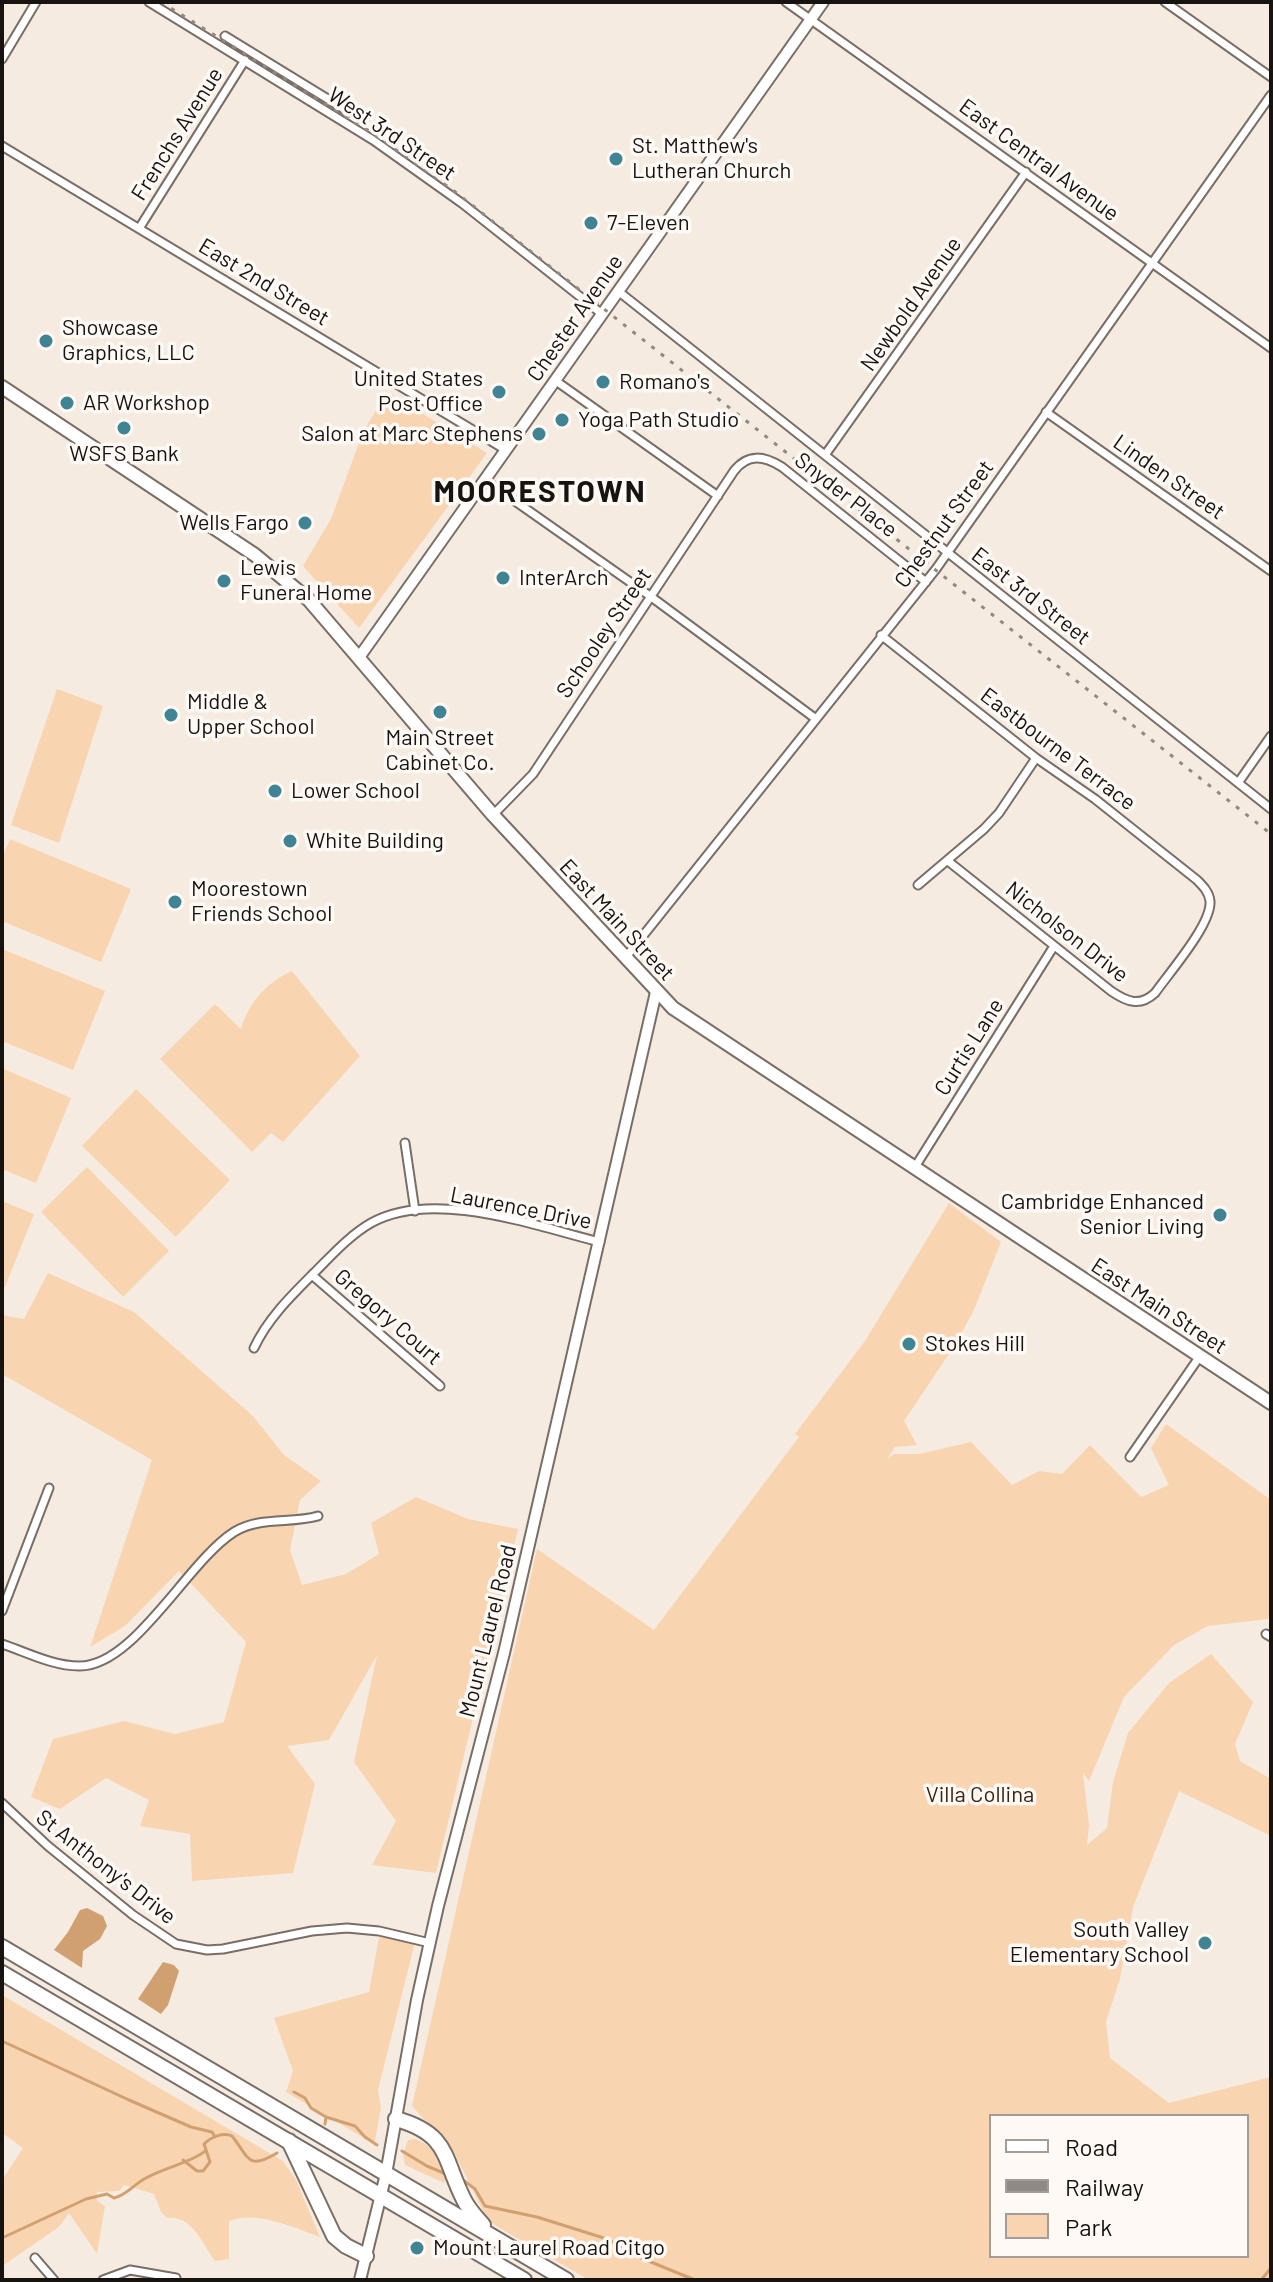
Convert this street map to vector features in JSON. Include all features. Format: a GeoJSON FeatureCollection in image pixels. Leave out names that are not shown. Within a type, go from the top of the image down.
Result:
{"type":"FeatureCollection","features":[{"type":"Feature","properties":{"kind":"highway"},"geometry":{"type":"LineString","coordinates":[[2,1947],[566,2280]]}},
{"type":"Feature","properties":{"kind":"highway"},"geometry":{"type":"LineString","coordinates":[[2,1973],[524,2280]]}},
{"type":"Feature","properties":{"kind":"highway"},"geometry":{"type":"LineString","coordinates":[[396,2119],[416,2127],[439,2143],[465,2201],[491,2235]]}},
{"type":"Feature","properties":{"kind":"highway"},"geometry":{"type":"LineString","coordinates":[[288,2140],[334,2236],[366,2256]]}},
{"type":"Feature","properties":{"kind":"main road","name":"Chester Avenue"},"geometry":{"type":"LineString","coordinates":[[360,656],[823,2]]}},
{"type":"Feature","properties":{"kind":"main road","name":"East Main Street"},"geometry":{"type":"LineString","coordinates":[[2,387],[271,567],[309,600],[493,815],[656,992],[684,1016],[1271,1403]]}},
{"type":"Feature","properties":{"kind":"main road","name":"Mount Laurel Road"},"geometry":{"type":"LineString","coordinates":[[360,2280],[386,2174],[430,1943],[504,1653],[656,992]]}},
{"type":"Feature","properties":{"kind":"street"},"geometry":{"type":"LineString","coordinates":[[2,59],[36,2]]}},
{"type":"Feature","properties":{"kind":"street","name":"West 3rd Street"},"geometry":{"type":"LineString","coordinates":[[149,2],[420,172],[602,314]]}},
{"type":"Feature","properties":{"kind":"street","name":"East Central Avenue"},"geometry":{"type":"LineString","coordinates":[[786,2],[1271,348]]}},
{"type":"Feature","properties":{"kind":"street"},"geometry":{"type":"LineString","coordinates":[[1165,2],[1271,77]]}},
{"type":"Feature","properties":{"kind":"street","name":"West 3rd Street"},"geometry":{"type":"LineString","coordinates":[[225,36],[349,112]]}},
{"type":"Feature","properties":{"kind":"street","name":"Frenchs Avenue"},"geometry":{"type":"LineString","coordinates":[[140,227],[245,60]]}},
{"type":"Feature","properties":{"kind":"street","name":"Chestnut Street"},"geometry":{"type":"LineString","coordinates":[[625,959],[926,582],[1271,95]]}},
{"type":"Feature","properties":{"kind":"street","name":"East 2nd Street"},"geometry":{"type":"LineString","coordinates":[[2,146],[506,450]]}},
{"type":"Feature","properties":{"kind":"street","name":"Newbold Avenue"},"geometry":{"type":"LineString","coordinates":[[825,455],[1026,172]]}},
{"type":"Feature","properties":{"kind":"street","name":"East 3rd Street"},"geometry":{"type":"LineString","coordinates":[[618,291],[1271,809]]}},
{"type":"Feature","properties":{"kind":"street"},"geometry":{"type":"LineString","coordinates":[[556,381],[718,496]]}},
{"type":"Feature","properties":{"kind":"street","name":"Linden Street"},"geometry":{"type":"LineString","coordinates":[[1046,412],[1271,571]]}},
{"type":"Feature","properties":{"kind":"street","name":"Snyder Place"},"geometry":{"type":"LineString","coordinates":[[738,465],[753,457],[771,460],[926,582]]}},
{"type":"Feature","properties":{"kind":"street","name":"Schooley Street"},"geometry":{"type":"LineString","coordinates":[[493,815],[533,774],[738,465]]}},
{"type":"Feature","properties":{"kind":"street"},"geometry":{"type":"LineString","coordinates":[[485,480],[650,596],[816,719]]}},
{"type":"Feature","properties":{"kind":"street","name":"Eastbourne Terrace"},"geometry":{"type":"LineString","coordinates":[[881,635],[1036,758],[1095,799],[1197,880],[1209,895]]}},
{"type":"Feature","properties":{"kind":"street"},"geometry":{"type":"LineString","coordinates":[[1238,783],[1271,736]]}},
{"type":"Feature","properties":{"kind":"street"},"geometry":{"type":"LineString","coordinates":[[918,885],[999,813],[1036,758]]}},
{"type":"Feature","properties":{"kind":"street","name":"Nicholson Drive"},"geometry":{"type":"LineString","coordinates":[[948,861],[1118,996],[1132,1002],[1144,1001],[1155,993],[1203,923],[1210,909],[1209,895]]}},
{"type":"Feature","properties":{"kind":"street","name":"Curtis Lane"},"geometry":{"type":"LineString","coordinates":[[915,1167],[1054,946]]}},
{"type":"Feature","properties":{"kind":"street"},"geometry":{"type":"LineString","coordinates":[[405,1143],[415,1211]]}},
{"type":"Feature","properties":{"kind":"street","name":"Laurence Drive"},"geometry":{"type":"LineString","coordinates":[[254,1348],[267,1325],[335,1252],[370,1223],[396,1214],[463,1211],[600,1242]]}},
{"type":"Feature","properties":{"kind":"street","name":"Gregory Court"},"geometry":{"type":"LineString","coordinates":[[312,1275],[440,1386]]}},
{"type":"Feature","properties":{"kind":"street"},"geometry":{"type":"LineString","coordinates":[[1130,1457],[1200,1356]]}},
{"type":"Feature","properties":{"kind":"street"},"geometry":{"type":"LineString","coordinates":[[2,1611],[49,1488]]}},
{"type":"Feature","properties":{"kind":"street"},"geometry":{"type":"LineString","coordinates":[[2,1644],[70,1666],[91,1666],[101,1662],[143,1628],[200,1562],[236,1531],[260,1523],[318,1516]]}},
{"type":"Feature","properties":{"kind":"street","name":"St Anthony's Drive"},"geometry":{"type":"LineString","coordinates":[[2,1803],[48,1846],[133,1915],[176,1944],[207,1950],[223,1949],[312,1931],[347,1928],[379,1931],[430,1943]]}},
{"type":"Feature","properties":{"kind":"street"},"geometry":{"type":"LineString","coordinates":[[35,2258],[54,2280]]}},
{"type":"Feature","properties":{"kind":"street"},"geometry":{"type":"LineString","coordinates":[[103,2280],[130,2270],[176,2278]]}},
{"type":"Feature","properties":{"kind":"green space"},"geometry":{"type":"Polygon","coordinates":[[[387,392],[487,453],[359,628],[303,566],[331,519],[363,432],[387,392]]]}},
{"type":"Feature","properties":{"kind":"green space"},"geometry":{"type":"Polygon","coordinates":[[[57,689],[103,706],[59,843],[11,825],[57,689]]]}},
{"type":"Feature","properties":{"kind":"green space"},"geometry":{"type":"Polygon","coordinates":[[[10,839],[131,889],[101,962],[2,921],[2,858],[10,839]]]}},
{"type":"Feature","properties":{"kind":"green space"},"geometry":{"type":"Polygon","coordinates":[[[2,949],[105,991],[73,1070],[2,1041],[2,949]]]}},
{"type":"Feature","properties":{"kind":"green space"},"geometry":{"type":"Polygon","coordinates":[[[292,971],[360,1056],[283,1142],[271,1133],[252,1152],[160,1059],[215,1004],[241,1029],[260,994],[292,971]]]}},
{"type":"Feature","properties":{"kind":"green space"},"geometry":{"type":"Polygon","coordinates":[[[2,1068],[71,1098],[36,1183],[2,1169],[2,1068]]]}},
{"type":"Feature","properties":{"kind":"green space"},"geometry":{"type":"Polygon","coordinates":[[[136,1089],[230,1180],[176,1237],[82,1146],[136,1089]]]}},
{"type":"Feature","properties":{"kind":"green space"},"geometry":{"type":"Polygon","coordinates":[[[87,1167],[169,1251],[123,1297],[41,1212],[87,1167]]]}},
{"type":"Feature","properties":{"kind":"green space"},"geometry":{"type":"Polygon","coordinates":[[[2,1201],[34,1214],[5,1287],[2,1285],[2,1201]]]}},
{"type":"Feature","properties":{"kind":"green space","name":"Villa Collina"},"geometry":{"type":"Polygon","coordinates":[[[949,1203],[1001,1242],[974,1310],[953,1348],[904,1421],[917,1445],[895,1447],[887,1459],[894,1454],[919,1454],[971,1442],[1012,1485],[1039,1471],[1062,1474],[1090,1445],[1141,1497],[1169,1485],[1151,1448],[1166,1424],[1271,1500],[1271,1609],[1268,1619],[1208,1626],[1174,1645],[1124,1697],[1089,1781],[1083,1773],[1089,1825],[1087,1845],[1107,1828],[1113,1782],[1128,1733],[1169,1683],[1211,1654],[1253,1702],[1235,1744],[1240,1761],[1271,1779],[1271,1836],[1179,1791],[1133,1907],[1120,1979],[1106,2022],[1110,2058],[1169,2103],[1271,2077],[1271,2280],[589,2280],[493,2224],[484,2213],[454,2152],[412,2106],[537,1549],[654,1630],[799,1437],[795,1434],[865,1341],[949,1203]]]}},
{"type":"Feature","properties":{"kind":"green space"},"geometry":{"type":"Polygon","coordinates":[[[48,1273],[134,1312],[253,1416],[284,1455],[321,1481],[300,1500],[290,1550],[302,1585],[346,1574],[379,1554],[371,1523],[416,1497],[468,1519],[518,1529],[436,1873],[372,1865],[396,1821],[354,1762],[377,1655],[329,1740],[287,1746],[315,1784],[293,1873],[192,1881],[190,1834],[140,1826],[149,1800],[106,1778],[60,1809],[31,1797],[53,1739],[124,1721],[175,1734],[224,1722],[246,1642],[179,1571],[125,1626],[90,1647],[152,1460],[2,1374],[2,1315],[24,1319],[48,1273]]]}},
{"type":"Feature","properties":{"kind":"green space"},"geometry":{"type":"Polygon","coordinates":[[[381,1926],[417,1934],[378,2090],[381,2107],[375,2141],[369,2141],[286,2092],[293,2071],[274,2018],[369,1992],[381,1926]]]}},
{"type":"Feature","properties":{"kind":"green space"},"geometry":{"type":"Polygon","coordinates":[[[2,1995],[283,2161],[296,2180],[320,2237],[274,2221],[240,2218],[229,2221],[229,2259],[215,2261],[190,2226],[176,2218],[167,2218],[161,2212],[154,2194],[124,2185],[119,2191],[97,2192],[97,2201],[105,2206],[97,2254],[69,2213],[59,2227],[2,2266],[2,2180],[23,2148],[2,2133],[2,1995]]]}},
{"type":"Feature","properties":{"kind":"green space"},"geometry":{"type":"Polygon","coordinates":[[[415,2139],[436,2155],[446,2180],[444,2183],[405,2165],[403,2154],[408,2140],[415,2139]]]}},
{"type":"Feature","properties":{"kind":"shaded area"},"geometry":{"type":"Polygon","coordinates":[[[87,1908],[103,1916],[107,1926],[100,1939],[83,1951],[82,1968],[54,1950],[80,1910],[87,1908]]]}},
{"type":"Feature","properties":{"kind":"shaded area"},"geometry":{"type":"Polygon","coordinates":[[[163,1962],[174,1965],[179,1971],[168,2005],[161,2014],[138,1999],[163,1962]]]}},
{"type":"Feature","properties":{"kind":"waterway"},"geometry":{"type":"LineString","coordinates":[[2,2041],[191,2127],[212,2132],[215,2137]]}},
{"type":"Feature","properties":{"kind":"waterway"},"geometry":{"type":"LineString","coordinates":[[294,2092],[305,2098],[311,2108],[326,2117],[355,2126],[377,2145]]}},
{"type":"Feature","properties":{"kind":"waterway"},"geometry":{"type":"LineString","coordinates":[[325,2124],[326,2117]]}},
{"type":"Feature","properties":{"kind":"waterway"},"geometry":{"type":"LineString","coordinates":[[183,2160],[197,2171],[203,2171],[210,2162],[204,2144],[214,2137],[225,2135],[232,2136],[254,2161],[277,2153]]}},
{"type":"Feature","properties":{"kind":"waterway"},"geometry":{"type":"LineString","coordinates":[[2,2238],[86,2199],[107,2194],[119,2197],[146,2178],[205,2151]]}},
{"type":"Feature","properties":{"kind":"waterway"},"geometry":{"type":"LineString","coordinates":[[402,2151],[446,2174]]}},
{"type":"Feature","properties":{"kind":"waterway"},"geometry":{"type":"LineString","coordinates":[[463,2180],[475,2189],[485,2206],[537,2217],[607,2239],[641,2258],[695,2280]]}},
{"type":"Feature","properties":{"kind":"waterway"},"geometry":{"type":"LineString","coordinates":[[1261,2280],[1271,2268]]}},
{"type":"Feature","properties":{"kind":"railway"},"geometry":{"type":"LineString","coordinates":[[161,2],[369,131],[449,187],[1271,834]]}},
{"type":"Feature","properties":{"kind":"place","name":"St. Matthew's Lutheran Church"},"geometry":{"type":"Point","coordinates":[616,159]}},
{"type":"Feature","properties":{"kind":"place","name":"7-Eleven"},"geometry":{"type":"Point","coordinates":[591,223]}},
{"type":"Feature","properties":{"kind":"place","name":"Showcase Graphics, LLC"},"geometry":{"type":"Point","coordinates":[46,341]}},
{"type":"Feature","properties":{"kind":"place","name":"Romano's"},"geometry":{"type":"Point","coordinates":[603,382]}},
{"type":"Feature","properties":{"kind":"place","name":"United States Post Office"},"geometry":{"type":"Point","coordinates":[499,392]}},
{"type":"Feature","properties":{"kind":"place","name":"AR Workshop"},"geometry":{"type":"Point","coordinates":[67,403]}},
{"type":"Feature","properties":{"kind":"place","name":"Yoga Path Studio"},"geometry":{"type":"Point","coordinates":[562,420]}},
{"type":"Feature","properties":{"kind":"place","name":"WSFS Bank"},"geometry":{"type":"Point","coordinates":[124,428]}},
{"type":"Feature","properties":{"kind":"place","name":"Salon at Marc Stephens"},"geometry":{"type":"Point","coordinates":[539,434]}},
{"type":"Feature","properties":{"kind":"place","name":"Wells Fargo"},"geometry":{"type":"Point","coordinates":[305,523]}},
{"type":"Feature","properties":{"kind":"place","name":"InterArch"},"geometry":{"type":"Point","coordinates":[503,578]}},
{"type":"Feature","properties":{"kind":"place","name":"Lewis Funeral Home"},"geometry":{"type":"Point","coordinates":[224,581]}},
{"type":"Feature","properties":{"kind":"place","name":"Main Street Cabinet Co."},"geometry":{"type":"Point","coordinates":[440,712]}},
{"type":"Feature","properties":{"kind":"place","name":"Middle & Upper School"},"geometry":{"type":"Point","coordinates":[171,715]}},
{"type":"Feature","properties":{"kind":"place","name":"Lower School"},"geometry":{"type":"Point","coordinates":[275,791]}},
{"type":"Feature","properties":{"kind":"place","name":"White Building"},"geometry":{"type":"Point","coordinates":[290,841]}},
{"type":"Feature","properties":{"kind":"place","name":"Moorestown Friends School"},"geometry":{"type":"Point","coordinates":[175,902]}},
{"type":"Feature","properties":{"kind":"place","name":"Cambridge Enhanced Senior Living"},"geometry":{"type":"Point","coordinates":[1220,1215]}},
{"type":"Feature","properties":{"kind":"place","name":"Stokes Hill"},"geometry":{"type":"Point","coordinates":[909,1344]}},
{"type":"Feature","properties":{"kind":"place","name":"South Valley Elementary School"},"geometry":{"type":"Point","coordinates":[1205,1943]}},
{"type":"Feature","properties":{"kind":"place","name":"Mount Laurel Road Citgo"},"geometry":{"type":"Point","coordinates":[417,2248]}},
{"type":"Feature","properties":{"kind":"district","name":"MOORESTOWN"},"geometry":{"type":"Point","coordinates":[540,492]}}]}
